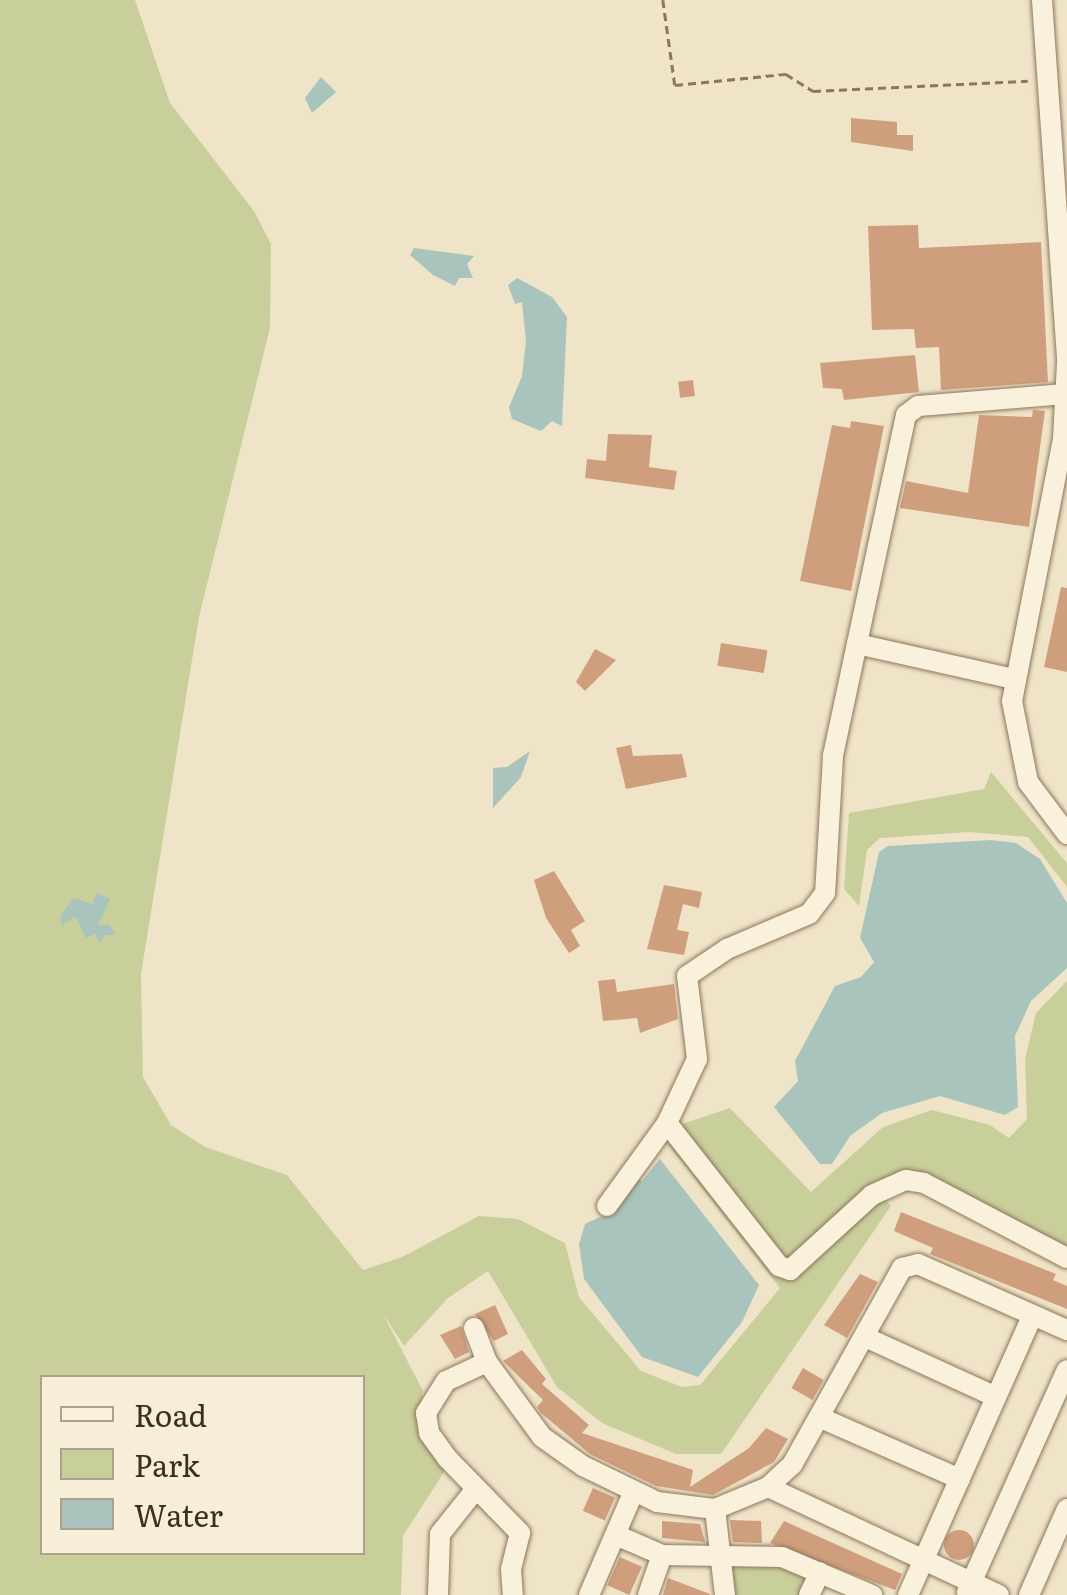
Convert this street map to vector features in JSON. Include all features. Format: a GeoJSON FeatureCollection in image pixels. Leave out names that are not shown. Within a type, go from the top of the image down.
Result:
{"type":"FeatureCollection","features":[{"type":"Feature","properties":{"kind":"street"},"geometry":{"type":"LineString","coordinates":[[1042,0],[1067,361],[1056,484],[1014,679],[1017,744],[1028,782],[1067,834]]}},
{"type":"Feature","properties":{"kind":"street"},"geometry":{"type":"LineString","coordinates":[[607,1206],[667,1124],[697,1059],[687,976],[727,948],[809,914],[825,893],[827,796],[906,414],[918,406],[1065,394]]}},
{"type":"Feature","properties":{"kind":"street"},"geometry":{"type":"LineString","coordinates":[[857,644],[1014,679]]}},
{"type":"Feature","properties":{"kind":"street"},"geometry":{"type":"LineString","coordinates":[[667,1124],[779,1266],[790,1270],[872,1196],[906,1180],[924,1182],[1067,1258]]}},
{"type":"Feature","properties":{"kind":"street"},"geometry":{"type":"LineString","coordinates":[[474,1328],[487,1362],[542,1437],[634,1492],[681,1508],[715,1509],[768,1487],[792,1464],[902,1268],[918,1264],[1067,1330]]}},
{"type":"Feature","properties":{"kind":"street"},"geometry":{"type":"LineString","coordinates":[[908,1595],[1032,1316]]}},
{"type":"Feature","properties":{"kind":"street"},"geometry":{"type":"LineString","coordinates":[[865,1337],[996,1396]]}},
{"type":"Feature","properties":{"kind":"street"},"geometry":{"type":"LineString","coordinates":[[487,1362],[446,1381],[426,1413],[428,1433],[475,1490],[520,1533],[512,1595]]}},
{"type":"Feature","properties":{"kind":"street"},"geometry":{"type":"LineString","coordinates":[[969,1589],[1067,1370]]}},
{"type":"Feature","properties":{"kind":"street"},"geometry":{"type":"LineString","coordinates":[[821,1418],[960,1479]]}},
{"type":"Feature","properties":{"kind":"street"},"geometry":{"type":"LineString","coordinates":[[768,1487],[969,1589],[999,1595]]}},
{"type":"Feature","properties":{"kind":"street"},"geometry":{"type":"LineString","coordinates":[[438,1595],[440,1534],[475,1490]]}},
{"type":"Feature","properties":{"kind":"street"},"geometry":{"type":"LineString","coordinates":[[588,1595],[634,1492]]}},
{"type":"Feature","properties":{"kind":"street"},"geometry":{"type":"LineString","coordinates":[[715,1509],[725,1595]]}},
{"type":"Feature","properties":{"kind":"street"},"geometry":{"type":"LineString","coordinates":[[1029,1595],[1065,1520]]}},
{"type":"Feature","properties":{"kind":"street"},"geometry":{"type":"LineString","coordinates":[[616,1535],[662,1555],[782,1557],[872,1595]]}},
{"type":"Feature","properties":{"kind":"street"},"geometry":{"type":"LineString","coordinates":[[648,1595],[662,1555]]}},
{"type":"Feature","properties":{"kind":"street"},"geometry":{"type":"LineString","coordinates":[[809,1595],[820,1572]]}},
{"type":"Feature","properties":{"kind":"path"},"geometry":{"type":"LineString","coordinates":[[663,0],[675,84],[786,74],[813,91],[1047,80]]}},
{"type":"Feature","properties":{"kind":"green space"},"geometry":{"type":"Polygon","coordinates":[[[0,0],[135,0],[170,103],[254,211],[271,244],[270,328],[199,617],[141,974],[143,1077],[171,1125],[205,1147],[287,1175],[363,1270],[402,1257],[479,1216],[518,1219],[565,1243],[579,1297],[641,1371],[682,1387],[700,1385],[780,1288],[669,1146],[682,1124],[730,1108],[811,1192],[883,1127],[932,1110],[990,1125],[1009,1138],[1027,1119],[1025,1059],[1036,1013],[1067,981],[1067,1253],[922,1177],[875,1188],[891,1206],[721,1454],[676,1454],[602,1423],[557,1387],[488,1271],[448,1298],[404,1346],[382,1312],[423,1391],[419,1419],[446,1469],[403,1536],[401,1595],[0,1595],[0,0]]]}},
{"type":"Feature","properties":{"kind":"green space"},"geometry":{"type":"Polygon","coordinates":[[[991,772],[1067,863],[1067,887],[1028,837],[969,832],[880,838],[867,850],[859,906],[844,889],[849,813],[984,789],[991,772]]]}},
{"type":"Feature","properties":{"kind":"green space"},"geometry":{"type":"Polygon","coordinates":[[[730,1563],[776,1563],[804,1574],[807,1583],[802,1595],[732,1595],[730,1563]]]}},
{"type":"Feature","properties":{"kind":"water"},"geometry":{"type":"Polygon","coordinates":[[[321,77],[336,92],[312,113],[305,98],[321,77]]]}},
{"type":"Feature","properties":{"kind":"water"},"geometry":{"type":"Polygon","coordinates":[[[414,248],[474,256],[467,264],[473,278],[459,278],[455,286],[433,275],[410,255],[414,248]]]}},
{"type":"Feature","properties":{"kind":"water"},"geometry":{"type":"Polygon","coordinates":[[[517,278],[552,297],[567,317],[562,426],[552,421],[541,431],[512,419],[509,407],[522,376],[526,341],[522,302],[515,304],[508,285],[517,278]]]}},
{"type":"Feature","properties":{"kind":"water"},"geometry":{"type":"Polygon","coordinates":[[[530,751],[521,777],[493,808],[493,768],[507,767],[530,751]]]}},
{"type":"Feature","properties":{"kind":"water"},"geometry":{"type":"Polygon","coordinates":[[[991,840],[1016,843],[1040,859],[1067,903],[1067,968],[1031,1001],[1015,1036],[1018,1107],[1005,1115],[940,1096],[882,1113],[850,1136],[832,1164],[820,1164],[774,1107],[798,1081],[795,1061],[835,986],[861,977],[874,962],[860,938],[879,852],[888,846],[991,840]]]}},
{"type":"Feature","properties":{"kind":"water"},"geometry":{"type":"Polygon","coordinates":[[[97,893],[110,899],[98,925],[110,925],[116,935],[105,935],[99,944],[96,933],[86,938],[75,916],[62,926],[60,916],[74,898],[92,904],[97,893]]]}},
{"type":"Feature","properties":{"kind":"water"},"geometry":{"type":"Polygon","coordinates":[[[660,1159],[759,1285],[742,1322],[698,1377],[642,1357],[584,1279],[579,1244],[585,1224],[617,1209],[637,1178],[642,1181],[660,1159]]]}},
{"type":"Feature","properties":{"kind":"building"},"geometry":{"type":"Polygon","coordinates":[[[851,118],[897,122],[897,135],[913,135],[913,151],[851,142],[851,118]]]}},
{"type":"Feature","properties":{"kind":"building"},"geometry":{"type":"Polygon","coordinates":[[[918,225],[919,248],[1041,242],[1048,382],[941,390],[939,347],[916,348],[914,329],[872,330],[868,226],[918,225]]]}},
{"type":"Feature","properties":{"kind":"building"},"geometry":{"type":"Polygon","coordinates":[[[915,355],[919,392],[844,400],[842,389],[823,388],[820,363],[915,355]]]}},
{"type":"Feature","properties":{"kind":"building"},"geometry":{"type":"Polygon","coordinates":[[[693,380],[695,396],[680,398],[678,382],[693,380]]]}},
{"type":"Feature","properties":{"kind":"building"},"geometry":{"type":"Polygon","coordinates":[[[1033,410],[1045,411],[1029,527],[900,508],[906,481],[968,493],[979,415],[1032,417],[1033,410]]]}},
{"type":"Feature","properties":{"kind":"building"},"geometry":{"type":"Polygon","coordinates":[[[851,421],[884,426],[851,591],[800,581],[832,425],[850,428],[851,421]]]}},
{"type":"Feature","properties":{"kind":"building"},"geometry":{"type":"Polygon","coordinates":[[[608,434],[652,435],[649,467],[677,471],[674,490],[585,478],[587,459],[606,461],[608,434]]]}},
{"type":"Feature","properties":{"kind":"building"},"geometry":{"type":"Polygon","coordinates":[[[1061,587],[1067,588],[1067,672],[1044,667],[1061,587]]]}},
{"type":"Feature","properties":{"kind":"building"},"geometry":{"type":"Polygon","coordinates":[[[721,643],[767,650],[764,673],[717,666],[721,643]]]}},
{"type":"Feature","properties":{"kind":"building"},"geometry":{"type":"Polygon","coordinates":[[[595,649],[616,660],[585,691],[576,682],[595,649]]]}},
{"type":"Feature","properties":{"kind":"building"},"geometry":{"type":"Polygon","coordinates":[[[631,745],[633,756],[682,754],[687,777],[626,789],[616,748],[631,745]]]}},
{"type":"Feature","properties":{"kind":"building"},"geometry":{"type":"Polygon","coordinates":[[[554,871],[585,921],[571,930],[580,946],[569,953],[546,918],[534,880],[554,871]]]}},
{"type":"Feature","properties":{"kind":"building"},"geometry":{"type":"Polygon","coordinates":[[[664,885],[702,892],[699,908],[683,904],[677,930],[689,932],[684,955],[647,949],[664,885]]]}},
{"type":"Feature","properties":{"kind":"building"},"geometry":{"type":"Polygon","coordinates":[[[615,979],[617,992],[674,984],[678,1019],[640,1033],[637,1018],[603,1021],[598,981],[615,979]]]}},
{"type":"Feature","properties":{"kind":"building"},"geometry":{"type":"Polygon","coordinates":[[[901,1212],[1056,1274],[1053,1280],[1067,1286],[1067,1309],[930,1254],[933,1248],[894,1231],[901,1212]]]}},
{"type":"Feature","properties":{"kind":"building"},"geometry":{"type":"Polygon","coordinates":[[[860,1274],[878,1282],[847,1338],[824,1325],[860,1274]]]}},
{"type":"Feature","properties":{"kind":"building"},"geometry":{"type":"Polygon","coordinates":[[[495,1305],[508,1334],[494,1341],[475,1314],[495,1305]]]}},
{"type":"Feature","properties":{"kind":"building"},"geometry":{"type":"Polygon","coordinates":[[[461,1326],[469,1352],[455,1359],[440,1335],[461,1326]]]}},
{"type":"Feature","properties":{"kind":"building"},"geometry":{"type":"Polygon","coordinates":[[[522,1350],[546,1379],[542,1384],[589,1425],[582,1433],[693,1470],[690,1487],[749,1448],[766,1428],[788,1439],[774,1462],[713,1495],[656,1486],[590,1454],[541,1413],[537,1407],[543,1400],[503,1361],[522,1350]]]}},
{"type":"Feature","properties":{"kind":"building"},"geometry":{"type":"Polygon","coordinates":[[[803,1368],[824,1380],[812,1400],[792,1388],[803,1368]]]}},
{"type":"Feature","properties":{"kind":"building"},"geometry":{"type":"Polygon","coordinates":[[[593,1488],[615,1498],[605,1521],[583,1511],[593,1488]]]}},
{"type":"Feature","properties":{"kind":"building"},"geometry":{"type":"Polygon","coordinates":[[[730,1520],[761,1521],[762,1543],[733,1542],[730,1520]]]}},
{"type":"Feature","properties":{"kind":"building"},"geometry":{"type":"Polygon","coordinates":[[[662,1521],[700,1524],[705,1542],[662,1538],[662,1521]]]}},
{"type":"Feature","properties":{"kind":"building"},"geometry":{"type":"Polygon","coordinates":[[[784,1521],[902,1574],[895,1590],[770,1543],[784,1521]]]}},
{"type":"Feature","properties":{"kind":"building"},"geometry":{"type":"Polygon","coordinates":[[[959,1530],[970,1534],[974,1545],[970,1556],[959,1560],[948,1556],[944,1545],[948,1534],[959,1530]]]}},
{"type":"Feature","properties":{"kind":"building"},"geometry":{"type":"Polygon","coordinates":[[[620,1557],[642,1567],[629,1595],[607,1585],[620,1557]]]}},
{"type":"Feature","properties":{"kind":"building"},"geometry":{"type":"Polygon","coordinates":[[[668,1578],[710,1594],[663,1595],[668,1578]]]}}]}
